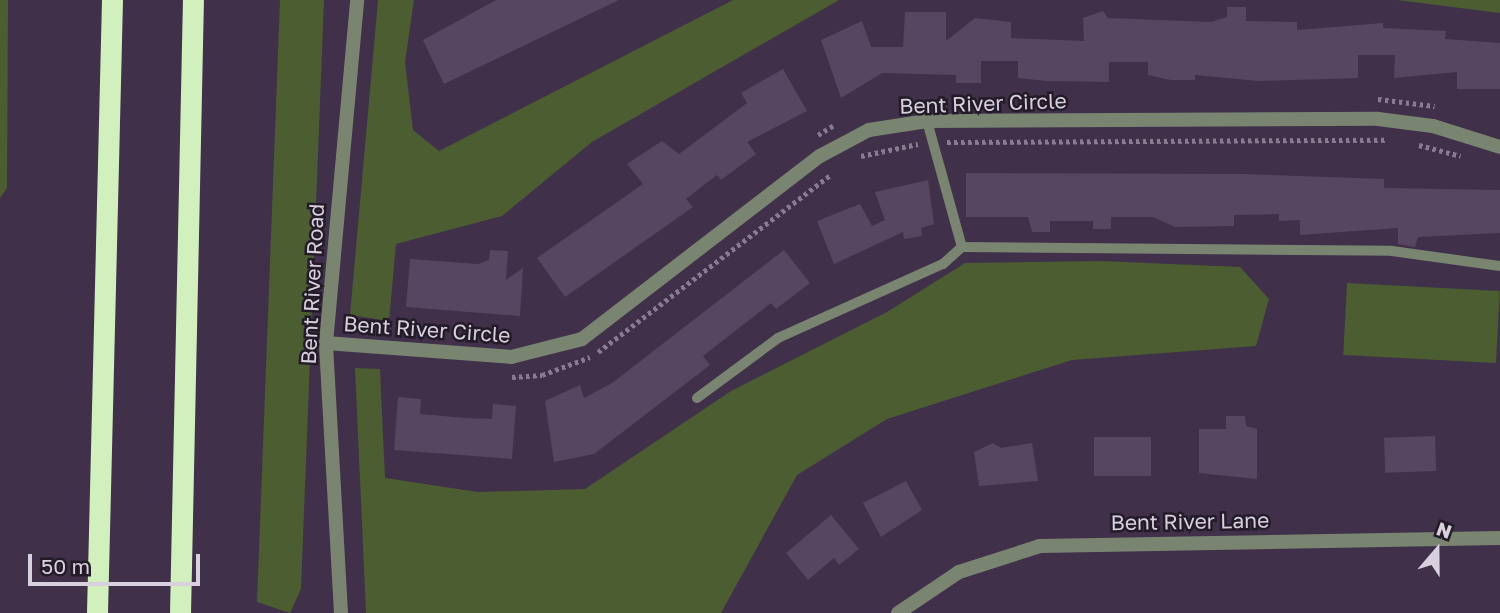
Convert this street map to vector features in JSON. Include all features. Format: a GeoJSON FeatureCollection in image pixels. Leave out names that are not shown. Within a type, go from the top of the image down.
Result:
{"type":"FeatureCollection","features":[{"type":"Feature","properties":{"kind":"highway"},"geometry":{"type":"LineString","coordinates":[[97,613],[113,0]]}},
{"type":"Feature","properties":{"kind":"highway"},"geometry":{"type":"LineString","coordinates":[[180,613],[193,0]]}},
{"type":"Feature","properties":{"kind":"street","name":"Bent River Road"},"geometry":{"type":"LineString","coordinates":[[341,613],[327,343],[357,0]]}},
{"type":"Feature","properties":{"kind":"street","name":"Bent River Circle"},"geometry":{"type":"LineString","coordinates":[[327,343],[511,357],[582,339],[820,156],[869,130],[927,121],[1378,119],[1433,126],[1500,147]]}},
{"type":"Feature","properties":{"kind":"street","name":"Bent River Lane"},"geometry":{"type":"LineString","coordinates":[[898,613],[959,572],[1040,545],[1500,538]]}},
{"type":"Feature","properties":{"kind":"lane"},"geometry":{"type":"LineString","coordinates":[[927,121],[962,247]]}},
{"type":"Feature","properties":{"kind":"lane"},"geometry":{"type":"LineString","coordinates":[[697,398],[778,338],[943,264],[962,247],[1392,251],[1500,266]]}},
{"type":"Feature","properties":{"kind":"path"},"geometry":{"type":"LineString","coordinates":[[854,159],[932,142],[1395,141]]}},
{"type":"Feature","properties":{"kind":"path"},"geometry":{"type":"LineString","coordinates":[[1403,141],[1476,161]]}},
{"type":"Feature","properties":{"kind":"path"},"geometry":{"type":"LineString","coordinates":[[497,376],[542,375],[616,342],[843,166]]}},
{"type":"Feature","properties":{"kind":"green space"},"geometry":{"type":"Polygon","coordinates":[[[0,0],[8,0],[7,188],[0,198],[0,0]]]}},
{"type":"Feature","properties":{"kind":"green space"},"geometry":{"type":"Polygon","coordinates":[[[280,0],[324,0],[301,589],[290,613],[257,602],[280,0]]]}},
{"type":"Feature","properties":{"kind":"green space"},"geometry":{"type":"Polygon","coordinates":[[[378,0],[414,0],[405,62],[413,130],[439,151],[733,0],[839,0],[592,142],[502,216],[396,244],[389,321],[350,315],[378,0]]]}},
{"type":"Feature","properties":{"kind":"green space"},"geometry":{"type":"Polygon","coordinates":[[[1397,0],[1500,0],[1500,13],[1397,0]]]}},
{"type":"Feature","properties":{"kind":"green space"},"geometry":{"type":"Polygon","coordinates":[[[1100,261],[1240,267],[1269,299],[1256,346],[1072,360],[887,419],[797,475],[721,613],[366,613],[355,368],[380,369],[385,478],[478,492],[585,489],[731,391],[887,312],[965,263],[1100,261]]]}},
{"type":"Feature","properties":{"kind":"green space"},"geometry":{"type":"Polygon","coordinates":[[[1347,283],[1500,291],[1496,363],[1343,355],[1347,283]]]}},
{"type":"Feature","properties":{"kind":"building"},"geometry":{"type":"Polygon","coordinates":[[[496,0],[619,0],[444,84],[423,40],[496,0]]]}},
{"type":"Feature","properties":{"kind":"building"},"geometry":{"type":"Polygon","coordinates":[[[1227,7],[1246,7],[1246,21],[1297,22],[1297,30],[1383,23],[1383,28],[1446,31],[1445,39],[1500,43],[1500,89],[1457,89],[1457,72],[1394,78],[1395,55],[1358,55],[1358,78],[1258,81],[1195,75],[1195,80],[1171,80],[1148,75],[1148,62],[1109,62],[1109,82],[1047,81],[1018,78],[1018,61],[981,61],[981,83],[956,83],[956,75],[882,73],[841,98],[821,40],[862,21],[871,47],[903,47],[905,12],[946,12],[946,41],[975,18],[1011,22],[1011,38],[1084,41],[1083,18],[1103,11],[1108,18],[1211,22],[1227,17],[1227,7]]]}},
{"type":"Feature","properties":{"kind":"building"},"geometry":{"type":"Polygon","coordinates":[[[783,69],[807,111],[747,142],[756,154],[721,180],[717,175],[686,199],[693,207],[565,297],[537,258],[643,184],[627,164],[662,141],[679,154],[747,103],[741,93],[783,69]]]}},
{"type":"Feature","properties":{"kind":"building"},"geometry":{"type":"Polygon","coordinates":[[[966,173],[1245,174],[1384,179],[1384,188],[1500,190],[1500,233],[1418,237],[1415,247],[1398,244],[1398,228],[1300,235],[1300,220],[1279,221],[1279,214],[1234,215],[1234,226],[1175,227],[1153,217],[1111,217],[1111,229],[1093,229],[1093,221],[1050,221],[1050,232],[1032,232],[1028,217],[966,217],[966,173]]]}},
{"type":"Feature","properties":{"kind":"building"},"geometry":{"type":"Polygon","coordinates":[[[928,180],[934,224],[921,228],[922,236],[904,239],[903,232],[834,264],[817,221],[860,204],[872,226],[885,220],[875,192],[928,180]]]}},
{"type":"Feature","properties":{"kind":"building"},"geometry":{"type":"Polygon","coordinates":[[[490,250],[508,251],[506,280],[523,268],[520,316],[406,307],[410,259],[478,264],[489,260],[490,250]]]}},
{"type":"Feature","properties":{"kind":"building"},"geometry":{"type":"Polygon","coordinates":[[[784,250],[810,283],[776,309],[771,303],[703,356],[710,365],[594,454],[554,462],[545,401],[580,385],[584,398],[612,383],[784,250]]]}},
{"type":"Feature","properties":{"kind":"building"},"geometry":{"type":"Polygon","coordinates":[[[398,397],[421,399],[420,414],[466,418],[492,419],[493,404],[516,406],[512,459],[394,450],[398,397]]]}},
{"type":"Feature","properties":{"kind":"building"},"geometry":{"type":"Polygon","coordinates":[[[1226,416],[1245,416],[1246,426],[1257,429],[1257,479],[1199,473],[1199,429],[1226,429],[1226,416]]]}},
{"type":"Feature","properties":{"kind":"building"},"geometry":{"type":"Polygon","coordinates":[[[1435,436],[1436,471],[1385,473],[1384,438],[1435,436]]]}},
{"type":"Feature","properties":{"kind":"building"},"geometry":{"type":"Polygon","coordinates":[[[1094,437],[1151,437],[1151,476],[1094,476],[1094,437]]]}},
{"type":"Feature","properties":{"kind":"building"},"geometry":{"type":"Polygon","coordinates":[[[993,443],[1001,448],[1032,443],[1038,481],[979,486],[974,452],[993,443]]]}},
{"type":"Feature","properties":{"kind":"building"},"geometry":{"type":"Polygon","coordinates":[[[906,481],[922,510],[881,537],[863,503],[906,481]]]}},
{"type":"Feature","properties":{"kind":"building"},"geometry":{"type":"Polygon","coordinates":[[[831,515],[859,549],[839,565],[834,558],[808,580],[786,553],[831,515]]]}}]}
